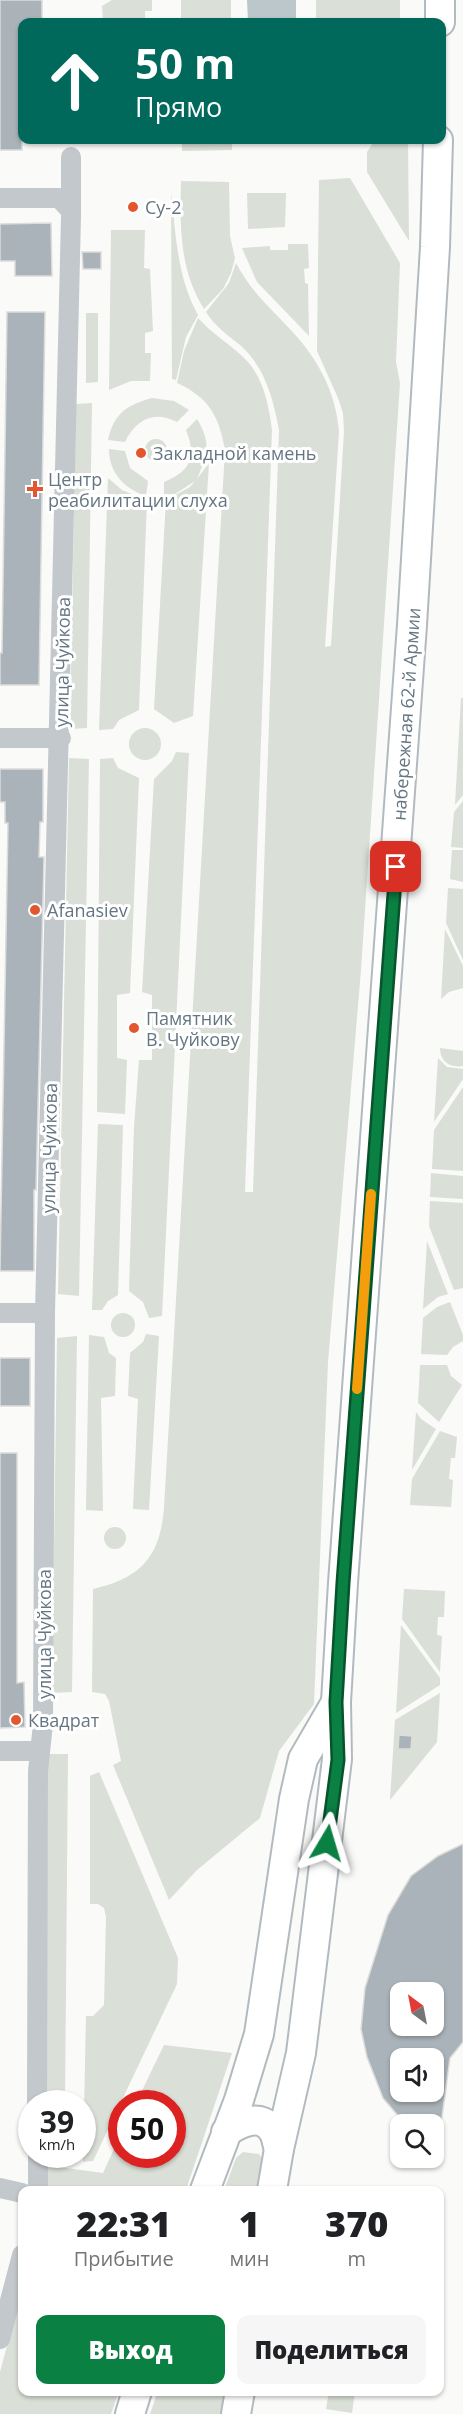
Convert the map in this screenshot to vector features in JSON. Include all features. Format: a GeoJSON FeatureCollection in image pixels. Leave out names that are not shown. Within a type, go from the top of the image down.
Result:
{"type":"FeatureCollection","features":[{"type":"Feature","properties":{"kind":"main road"},"geometry":{"type":"LineString","coordinates":[[440,0],[440,18]]}},
{"type":"Feature","properties":{"kind":"main road","name":"набережная 62-й Армии"},"geometry":{"type":"LineString","coordinates":[[206,2186],[260,2034],[294,1798],[303,1759],[336,1702],[412,625],[435,247],[438,144]]}},
{"type":"Feature","properties":{"kind":"main road"},"geometry":{"type":"LineString","coordinates":[[273,2186],[300,2053],[338,1760],[336,1702]]}},
{"type":"Feature","properties":{"kind":"main road"},"geometry":{"type":"LineString","coordinates":[[294,1798],[302,1781],[309,1775],[320,1773],[328,1782],[332,1799]]}},
{"type":"Feature","properties":{"kind":"main road"},"geometry":{"type":"LineString","coordinates":[[268,1972],[284,2007],[300,2053]]}},
{"type":"Feature","properties":{"kind":"main road"},"geometry":{"type":"LineString","coordinates":[[260,2034],[310,1974]]}},
{"type":"Feature","properties":{"kind":"main road"},"geometry":{"type":"LineString","coordinates":[[226,2132],[243,2121],[264,2123],[273,2131],[279,2149]]}},
{"type":"Feature","properties":{"kind":"main road"},"geometry":{"type":"LineString","coordinates":[[130,2414],[135,2396]]}},
{"type":"Feature","properties":{"kind":"main road"},"geometry":{"type":"LineString","coordinates":[[236,2414],[239,2396]]}},
{"type":"Feature","properties":{"kind":"street","name":"улица Чуйкова"},"geometry":{"type":"LineString","coordinates":[[38,2090],[38,1782],[44,1713],[45,1313],[60,738],[65,204],[71,157]]}},
{"type":"Feature","properties":{"kind":"street"},"geometry":{"type":"LineString","coordinates":[[0,198],[65,204]]}},
{"type":"Feature","properties":{"kind":"street"},"geometry":{"type":"LineString","coordinates":[[0,738],[60,738]]}},
{"type":"Feature","properties":{"kind":"street"},"geometry":{"type":"LineString","coordinates":[[0,1313],[45,1313]]}},
{"type":"Feature","properties":{"kind":"street"},"geometry":{"type":"LineString","coordinates":[[0,1751],[40,1751]]}},
{"type":"Feature","properties":{"kind":"street"},"geometry":{"type":"LineString","coordinates":[[38,2168],[38,2186]]}},
{"type":"Feature","properties":{"kind":"street"},"geometry":{"type":"LineString","coordinates":[[0,2188],[18,2192]]}},
{"type":"Feature","properties":{"kind":"street"},"geometry":{"type":"LineString","coordinates":[[0,2339],[18,2270]]}},
{"type":"Feature","properties":{"kind":"shaded area"},"geometry":{"type":"Polygon","coordinates":[[[112,0],[152,0],[152,11],[145,11],[145,18],[103,18],[102,6],[112,0]]]}},
{"type":"Feature","properties":{"kind":"shaded area"},"geometry":{"type":"Polygon","coordinates":[[[181,0],[231,0],[231,18],[181,18],[181,0]]]}},
{"type":"Feature","properties":{"kind":"shaded area"},"geometry":{"type":"Polygon","coordinates":[[[247,0],[296,0],[296,18],[248,18],[247,0]]]}},
{"type":"Feature","properties":{"kind":"shaded area"},"geometry":{"type":"Polygon","coordinates":[[[316,0],[400,0],[400,18],[316,18],[316,0]]]}},
{"type":"Feature","properties":{"kind":"shaded area"},"geometry":{"type":"Polygon","coordinates":[[[182,144],[232,144],[232,150],[182,151],[182,144]]]}},
{"type":"Feature","properties":{"kind":"shaded area"},"geometry":{"type":"Polygon","coordinates":[[[372,144],[408,144],[409,241],[367,172],[367,152],[372,144]]]}},
{"type":"Feature","properties":{"kind":"shaded area"},"geometry":{"type":"Polygon","coordinates":[[[350,178],[400,263],[396,362],[400,383],[361,970],[328,1362],[314,1704],[279,1751],[260,1818],[197,1870],[169,1900],[113,1765],[121,1761],[109,1701],[105,1694],[92,1692],[93,1589],[124,1579],[145,1563],[158,1540],[164,1508],[225,450],[220,428],[211,410],[198,395],[177,383],[184,351],[198,318],[253,368],[265,394],[272,430],[245,1192],[253,1192],[279,430],[271,395],[256,363],[240,345],[217,326],[206,312],[229,283],[236,263],[254,290],[308,350],[329,389],[339,432],[325,647],[331,646],[344,432],[343,413],[338,398],[317,351],[319,180],[350,178]]]}},
{"type":"Feature","properties":{"kind":"shaded area"},"geometry":{"type":"Polygon","coordinates":[[[181,181],[229,182],[230,236],[235,258],[223,289],[204,309],[185,263],[181,231],[181,181]]]}},
{"type":"Feature","properties":{"kind":"shaded area"},"geometry":{"type":"Polygon","coordinates":[[[171,193],[182,271],[198,315],[186,337],[176,380],[172,379],[171,193]]]}},
{"type":"Feature","properties":{"kind":"shaded area"},"geometry":{"type":"Polygon","coordinates":[[[247,193],[286,193],[285,227],[248,229],[247,193]]]}},
{"type":"Feature","properties":{"kind":"shaded area"},"geometry":{"type":"Polygon","coordinates":[[[111,230],[145,230],[144,268],[150,269],[153,331],[145,333],[145,353],[151,353],[150,381],[131,381],[109,390],[111,230]]]}},
{"type":"Feature","properties":{"kind":"shaded area"},"geometry":{"type":"Polygon","coordinates":[[[288,244],[308,244],[309,268],[304,269],[305,283],[308,284],[309,336],[257,282],[242,248],[270,246],[270,250],[288,250],[288,244]]]}},
{"type":"Feature","properties":{"kind":"shaded area"},"geometry":{"type":"Polygon","coordinates":[[[86,313],[98,313],[98,382],[86,383],[86,313]]]}},
{"type":"Feature","properties":{"kind":"shaded area"},"geometry":{"type":"Polygon","coordinates":[[[152,398],[174,401],[189,410],[177,422],[169,418],[153,417],[140,422],[125,442],[108,440],[114,423],[123,412],[135,404],[152,398]]]}},
{"type":"Feature","properties":{"kind":"shaded area"},"geometry":{"type":"Polygon","coordinates":[[[92,403],[87,728],[70,729],[76,404],[92,403]]]}},
{"type":"Feature","properties":{"kind":"shaded area"},"geometry":{"type":"Polygon","coordinates":[[[197,419],[205,436],[206,449],[197,479],[209,463],[193,716],[174,723],[154,709],[166,500],[190,487],[195,481],[175,494],[164,495],[164,482],[186,468],[191,448],[186,430],[197,419]]]}},
{"type":"Feature","properties":{"kind":"shaded area"},"geometry":{"type":"Polygon","coordinates":[[[156,439],[164,442],[167,450],[164,458],[156,461],[148,458],[145,450],[148,442],[156,439]]]}},
{"type":"Feature","properties":{"kind":"shaded area"},"geometry":{"type":"Polygon","coordinates":[[[109,449],[125,451],[130,468],[148,481],[146,496],[131,489],[115,473],[109,449]]]}},
{"type":"Feature","properties":{"kind":"shaded area"},"geometry":{"type":"Polygon","coordinates":[[[108,478],[122,490],[147,500],[139,710],[119,720],[113,729],[99,730],[108,478]]]}},
{"type":"Feature","properties":{"kind":"shaded area"},"geometry":{"type":"Polygon","coordinates":[[[461,698],[463,698],[463,795],[455,805],[461,698]]]}},
{"type":"Feature","properties":{"kind":"shaded area"},"geometry":{"type":"Polygon","coordinates":[[[145,728],[156,733],[161,744],[156,755],[145,760],[134,755],[129,744],[134,733],[145,728]]]}},
{"type":"Feature","properties":{"kind":"shaded area"},"geometry":{"type":"Polygon","coordinates":[[[176,752],[189,753],[162,1316],[149,1318],[143,1302],[129,1291],[134,1127],[139,1060],[152,1060],[152,995],[142,992],[154,779],[172,761],[176,752]]]}},
{"type":"Feature","properties":{"kind":"shaded area"},"geometry":{"type":"Polygon","coordinates":[[[69,758],[89,759],[79,1296],[58,1294],[69,758]]]}},
{"type":"Feature","properties":{"kind":"shaded area"},"geometry":{"type":"Polygon","coordinates":[[[113,758],[118,768],[139,778],[130,993],[117,995],[117,1058],[127,1060],[125,1114],[97,1112],[100,759],[113,758]]]}},
{"type":"Feature","properties":{"kind":"shaded area"},"geometry":{"type":"Polygon","coordinates":[[[463,801],[463,848],[451,847],[454,812],[463,801]]]}},
{"type":"Feature","properties":{"kind":"shaded area"},"geometry":{"type":"Polygon","coordinates":[[[452,850],[463,850],[463,882],[450,879],[452,850]]]}},
{"type":"Feature","properties":{"kind":"shaded area"},"geometry":{"type":"Polygon","coordinates":[[[448,888],[463,889],[463,960],[446,923],[448,888]]]}},
{"type":"Feature","properties":{"kind":"shaded area"},"geometry":{"type":"Polygon","coordinates":[[[445,929],[463,966],[463,988],[449,992],[441,999],[445,929]]]}},
{"type":"Feature","properties":{"kind":"shaded area"},"geometry":{"type":"Polygon","coordinates":[[[440,1048],[463,1051],[463,1066],[447,1063],[440,1053],[440,1048]]]}},
{"type":"Feature","properties":{"kind":"shaded area"},"geometry":{"type":"Polygon","coordinates":[[[438,1058],[447,1067],[463,1069],[463,1079],[434,1122],[438,1058]]]}},
{"type":"Feature","properties":{"kind":"shaded area"},"geometry":{"type":"Polygon","coordinates":[[[463,1087],[463,1171],[432,1169],[434,1130],[463,1087]]]}},
{"type":"Feature","properties":{"kind":"shaded area"},"geometry":{"type":"Polygon","coordinates":[[[98,1124],[123,1125],[118,1295],[108,1301],[102,1310],[92,1310],[98,1124]]]}},
{"type":"Feature","properties":{"kind":"shaded area"},"geometry":{"type":"Polygon","coordinates":[[[431,1173],[463,1176],[463,1199],[430,1197],[431,1173]]]}},
{"type":"Feature","properties":{"kind":"shaded area"},"geometry":{"type":"Polygon","coordinates":[[[430,1201],[463,1203],[463,1288],[454,1290],[429,1226],[430,1201]]]}},
{"type":"Feature","properties":{"kind":"shaded area"},"geometry":{"type":"Polygon","coordinates":[[[427,1241],[448,1294],[438,1297],[423,1309],[427,1241]]]}},
{"type":"Feature","properties":{"kind":"shaded area"},"geometry":{"type":"Polygon","coordinates":[[[450,1302],[463,1335],[463,1341],[453,1347],[447,1355],[421,1354],[423,1318],[437,1307],[450,1302]]]}},
{"type":"Feature","properties":{"kind":"shaded area"},"geometry":{"type":"Polygon","coordinates":[[[123,1313],[132,1316],[135,1325],[132,1334],[123,1337],[114,1334],[111,1325],[114,1316],[123,1313]]]}},
{"type":"Feature","properties":{"kind":"shaded area"},"geometry":{"type":"Polygon","coordinates":[[[146,1334],[159,1336],[149,1510],[133,1509],[138,1399],[128,1396],[130,1353],[143,1342],[146,1334]]]}},
{"type":"Feature","properties":{"kind":"shaded area"},"geometry":{"type":"Polygon","coordinates":[[[89,1335],[104,1337],[109,1353],[116,1358],[115,1396],[101,1398],[103,1511],[86,1510],[89,1335]]]}},
{"type":"Feature","properties":{"kind":"shaded area"},"geometry":{"type":"Polygon","coordinates":[[[77,1336],[72,1692],[52,1693],[57,1338],[77,1336]]]}},
{"type":"Feature","properties":{"kind":"shaded area"},"geometry":{"type":"Polygon","coordinates":[[[420,1365],[447,1365],[451,1376],[462,1385],[439,1422],[418,1403],[420,1365]]]}},
{"type":"Feature","properties":{"kind":"shaded area"},"geometry":{"type":"Polygon","coordinates":[[[416,1412],[421,1419],[436,1429],[412,1470],[416,1412]]]}},
{"type":"Feature","properties":{"kind":"shaded area"},"geometry":{"type":"Polygon","coordinates":[[[440,1431],[457,1437],[455,1458],[451,1458],[449,1479],[453,1480],[451,1507],[410,1505],[412,1479],[440,1431]]]}},
{"type":"Feature","properties":{"kind":"shaded area"},"geometry":{"type":"Polygon","coordinates":[[[115,1527],[123,1530],[126,1538],[123,1546],[115,1549],[107,1546],[104,1538],[107,1530],[115,1527]]]}},
{"type":"Feature","properties":{"kind":"shaded area"},"geometry":{"type":"Polygon","coordinates":[[[404,1589],[445,1591],[444,1617],[438,1617],[437,1635],[442,1636],[440,1672],[402,1619],[404,1589]]]}},
{"type":"Feature","properties":{"kind":"shaded area"},"geometry":{"type":"Polygon","coordinates":[[[401,1625],[440,1678],[440,1685],[396,1713],[401,1625]]]}},
{"type":"Feature","properties":{"kind":"shaded area"},"geometry":{"type":"Polygon","coordinates":[[[440,1693],[437,1742],[390,1800],[395,1720],[440,1693]]]}},
{"type":"Feature","properties":{"kind":"shaded area"},"geometry":{"type":"Polygon","coordinates":[[[48,1754],[68,1754],[65,2090],[45,2090],[48,1754]]]}},
{"type":"Feature","properties":{"kind":"shaded area"},"geometry":{"type":"Polygon","coordinates":[[[99,1772],[178,1958],[177,1984],[127,2090],[108,2090],[108,2129],[96,2155],[96,2090],[84,2090],[86,2016],[93,2016],[104,2005],[106,1917],[104,1908],[98,1904],[90,1904],[90,1776],[99,1772]]]}},
{"type":"Feature","properties":{"kind":"shaded area"},"geometry":{"type":"Polygon","coordinates":[[[164,2045],[232,2053],[187,2186],[43,2186],[44,2168],[66,2168],[103,2173],[108,2162],[108,2168],[186,2168],[186,2090],[142,2090],[164,2045]]]}},
{"type":"Feature","properties":{"kind":"shaded area"},"geometry":{"type":"Polygon","coordinates":[[[243,2152],[259,2154],[263,2160],[262,2186],[226,2186],[236,2158],[243,2152]]]}},
{"type":"Feature","properties":{"kind":"shaded area"},"geometry":{"type":"Polygon","coordinates":[[[18,2304],[18,2396],[117,2396],[111,2414],[0,2414],[0,2372],[18,2304]]]}},
{"type":"Feature","properties":{"kind":"shaded area"},"geometry":{"type":"Polygon","coordinates":[[[156,2396],[230,2396],[228,2414],[150,2414],[156,2396]]]}},
{"type":"Feature","properties":{"kind":"shaded area"},"geometry":{"type":"Polygon","coordinates":[[[328,2396],[354,2396],[352,2413],[326,2409],[328,2396]]]}},
{"type":"Feature","properties":{"kind":"building"},"geometry":{"type":"Polygon","coordinates":[[[0,0],[42,0],[42,18],[18,18],[18,144],[22,144],[22,150],[0,150],[0,0]]]}},
{"type":"Feature","properties":{"kind":"building"},"geometry":{"type":"Polygon","coordinates":[[[51,223],[52,276],[15,276],[15,261],[0,261],[0,224],[51,223]]]}},
{"type":"Feature","properties":{"kind":"building"},"geometry":{"type":"Polygon","coordinates":[[[82,252],[101,252],[101,269],[83,269],[82,252]]]}},
{"type":"Feature","properties":{"kind":"building"},"geometry":{"type":"Polygon","coordinates":[[[7,312],[45,312],[39,685],[0,685],[7,312]]]}},
{"type":"Feature","properties":{"kind":"building"},"geometry":{"type":"Polygon","coordinates":[[[0,769],[43,769],[43,822],[40,822],[39,857],[44,857],[36,1190],[34,1190],[34,1271],[0,1271],[8,823],[5,823],[5,802],[0,802],[0,769]]]}},
{"type":"Feature","properties":{"kind":"building"},"geometry":{"type":"Polygon","coordinates":[[[0,1358],[30,1358],[30,1406],[0,1406],[0,1358]]]}},
{"type":"Feature","properties":{"kind":"building"},"geometry":{"type":"Polygon","coordinates":[[[0,1453],[17,1453],[17,1683],[24,1682],[25,1727],[0,1728],[0,1453]]]}},
{"type":"Feature","properties":{"kind":"building"},"geometry":{"type":"Polygon","coordinates":[[[399,1735],[412,1736],[411,1749],[398,1749],[399,1735]]]}},
{"type":"Feature","properties":{"kind":"building"},"geometry":{"type":"Polygon","coordinates":[[[463,1844],[463,2042],[450,2058],[442,2114],[397,2114],[383,2098],[367,2057],[361,2029],[365,1988],[388,1915],[411,1876],[438,1856],[463,1844]]]}},
{"type":"Feature","properties":{"kind":"slow traffic"},"geometry":{"type":"LineString","coordinates":[[357,1389],[371,1194]]}},
{"type":"Feature","properties":{"kind":"place","name":"Су-2"},"geometry":{"type":"Point","coordinates":[133,207]}},
{"type":"Feature","properties":{"kind":"place","name":"Закладной камень"},"geometry":{"type":"Point","coordinates":[141,453]}},
{"type":"Feature","properties":{"kind":"place","name":"Центр реабилитации слуха"},"geometry":{"type":"Point","coordinates":[35,489]}},
{"type":"Feature","properties":{"kind":"place","name":"Afanasiev"},"geometry":{"type":"Point","coordinates":[35,910]}},
{"type":"Feature","properties":{"kind":"place","name":"Памятник В. Чуйкову"},"geometry":{"type":"Point","coordinates":[134,1028]}},
{"type":"Feature","properties":{"kind":"place","name":"Квадрат"},"geometry":{"type":"Point","coordinates":[16,1720]}},
{"type":"Feature","properties":{"kind":"route"},"geometry":{"type":"LineString","coordinates":[[327,1843],[338,1760],[336,1702],[343,1583],[396,867]]}}]}
